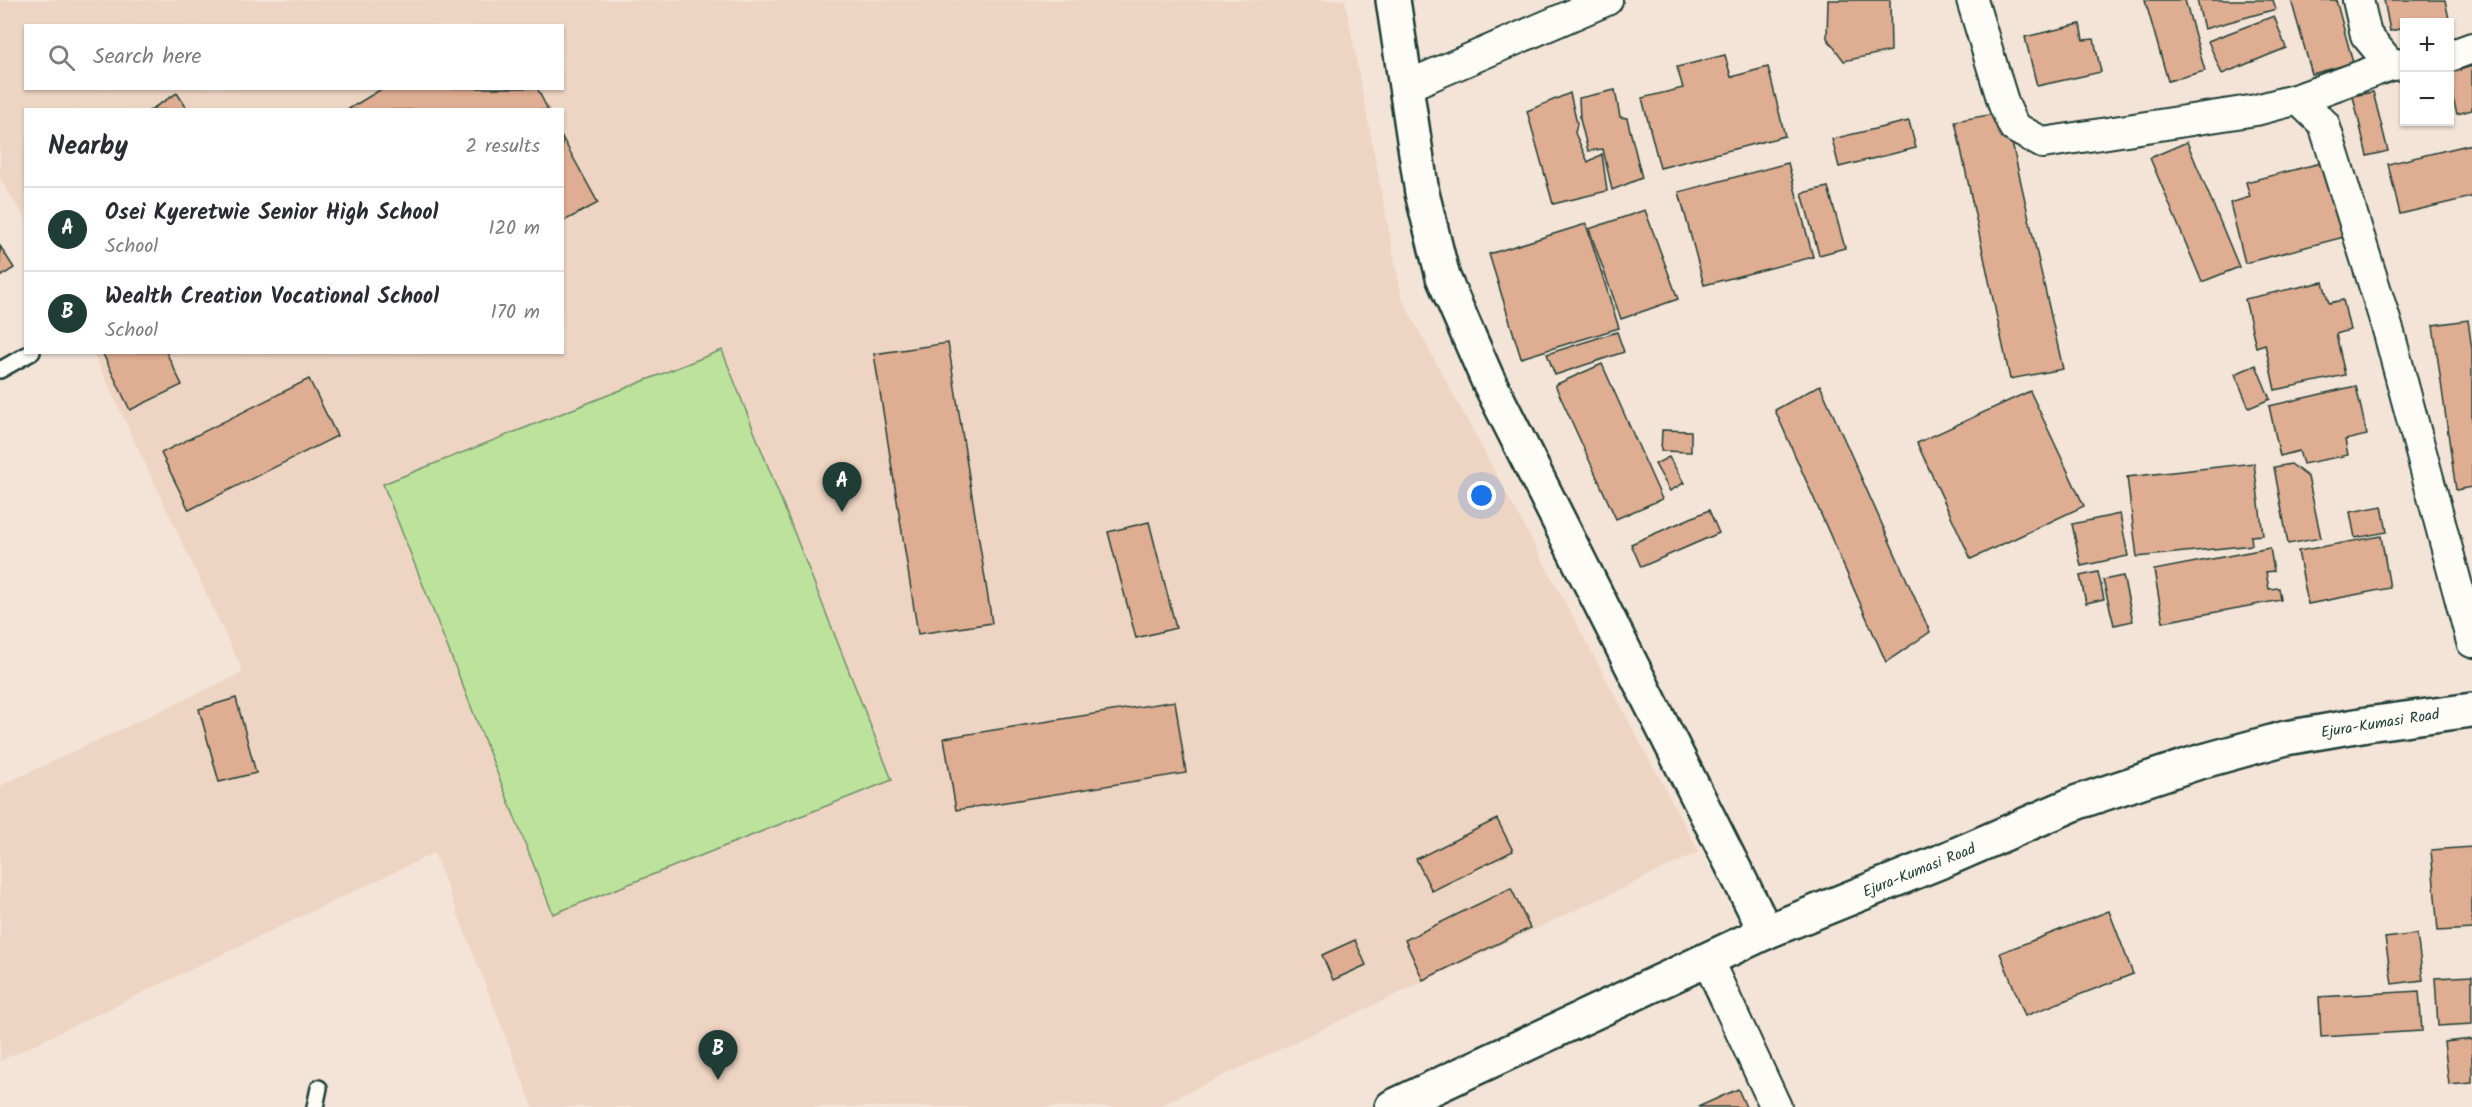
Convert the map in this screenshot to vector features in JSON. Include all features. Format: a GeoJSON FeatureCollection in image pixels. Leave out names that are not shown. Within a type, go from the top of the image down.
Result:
{"type":"FeatureCollection","features":[{"type":"Feature","properties":{"kind":"main road"},"geometry":{"type":"LineString","coordinates":[[1393,0],[1422,194],[1443,277],[1487,378],[1766,932]]}},
{"type":"Feature","properties":{"kind":"main road","name":"Ejura-Kumasi Road"},"geometry":{"type":"LineString","coordinates":[[1392,1107],[1766,932],[1942,861],[2078,802],[2196,763],[2286,738],[2367,723],[2472,710]]}},
{"type":"Feature","properties":{"kind":"street"},"geometry":{"type":"LineString","coordinates":[[1407,86],[1607,0]]}},
{"type":"Feature","properties":{"kind":"street"},"geometry":{"type":"LineString","coordinates":[[1972,0],[2004,105],[2014,127],[2043,143],[2256,110],[2298,99],[2398,65],[2366,35],[2358,0]]}},
{"type":"Feature","properties":{"kind":"street"},"geometry":{"type":"LineString","coordinates":[[2454,55],[2472,48]]}},
{"type":"Feature","properties":{"kind":"street"},"geometry":{"type":"LineString","coordinates":[[2298,99],[2324,124],[2389,333],[2472,642]]}},
{"type":"Feature","properties":{"kind":"street"},"geometry":{"type":"LineString","coordinates":[[1707,959],[1776,1107]]}},
{"type":"Feature","properties":{"kind":"lane"},"geometry":{"type":"LineString","coordinates":[[0,370],[28,354]]}},
{"type":"Feature","properties":{"kind":"lane"},"geometry":{"type":"LineString","coordinates":[[315,1107],[319,1088]]}},
{"type":"Feature","properties":{"kind":"shaded area"},"geometry":{"type":"Polygon","coordinates":[[[0,0],[1345,0],[1402,299],[1699,852],[1157,1107],[533,1107],[434,853],[0,1061],[0,786],[243,672],[93,354],[564,354],[564,108],[24,108],[24,216],[0,179],[0,0]]]}},
{"type":"Feature","properties":{"kind":"green space"},"geometry":{"type":"Polygon","coordinates":[[[722,350],[892,780],[553,914],[383,484],[722,350]]]}},
{"type":"Feature","properties":{"kind":"building"},"geometry":{"type":"Polygon","coordinates":[[[1828,0],[1890,0],[1891,51],[1844,61],[1827,38],[1828,0]]]}},
{"type":"Feature","properties":{"kind":"building"},"geometry":{"type":"Polygon","coordinates":[[[2145,0],[2185,0],[2205,71],[2168,81],[2145,0]]]}},
{"type":"Feature","properties":{"kind":"building"},"geometry":{"type":"Polygon","coordinates":[[[2197,0],[2273,0],[2276,9],[2204,29],[2197,0]]]}},
{"type":"Feature","properties":{"kind":"building"},"geometry":{"type":"Polygon","coordinates":[[[2291,0],[2336,0],[2353,63],[2312,74],[2291,0]]]}},
{"type":"Feature","properties":{"kind":"building"},"geometry":{"type":"Polygon","coordinates":[[[2384,0],[2445,0],[2449,18],[2400,18],[2400,29],[2390,31],[2384,0]]]}},
{"type":"Feature","properties":{"kind":"building"},"geometry":{"type":"Polygon","coordinates":[[[2274,16],[2286,48],[2222,74],[2208,41],[2274,16]]]}},
{"type":"Feature","properties":{"kind":"building"},"geometry":{"type":"Polygon","coordinates":[[[2080,24],[2083,40],[2094,39],[2101,72],[2037,86],[2025,37],[2080,24]]]}},
{"type":"Feature","properties":{"kind":"building"},"geometry":{"type":"Polygon","coordinates":[[[1725,55],[1731,77],[1768,67],[1785,136],[1660,168],[1642,98],[1683,88],[1677,67],[1725,55]]]}},
{"type":"Feature","properties":{"kind":"building"},"geometry":{"type":"Polygon","coordinates":[[[2472,66],[2472,110],[2457,114],[2454,103],[2454,72],[2472,66]]]}},
{"type":"Feature","properties":{"kind":"building"},"geometry":{"type":"Polygon","coordinates":[[[380,90],[538,90],[547,108],[350,108],[380,90]]]}},
{"type":"Feature","properties":{"kind":"building"},"geometry":{"type":"Polygon","coordinates":[[[1615,90],[1620,117],[1627,118],[1642,178],[1612,190],[1603,149],[1588,151],[1580,119],[1579,98],[1615,90]]]}},
{"type":"Feature","properties":{"kind":"building"},"geometry":{"type":"Polygon","coordinates":[[[2373,92],[2388,151],[2367,156],[2353,96],[2373,92]]]}},
{"type":"Feature","properties":{"kind":"building"},"geometry":{"type":"Polygon","coordinates":[[[177,93],[187,108],[153,108],[177,93]]]}},
{"type":"Feature","properties":{"kind":"building"},"geometry":{"type":"Polygon","coordinates":[[[1570,93],[1577,124],[1575,133],[1588,162],[1602,154],[1607,191],[1553,204],[1527,111],[1570,93]]]}},
{"type":"Feature","properties":{"kind":"building"},"geometry":{"type":"Polygon","coordinates":[[[2005,112],[2063,369],[2010,379],[1955,121],[2005,112]]]}},
{"type":"Feature","properties":{"kind":"building"},"geometry":{"type":"Polygon","coordinates":[[[1909,121],[1916,148],[1839,167],[1832,139],[1909,121]]]}},
{"type":"Feature","properties":{"kind":"building"},"geometry":{"type":"Polygon","coordinates":[[[564,141],[598,203],[564,221],[564,141]]]}},
{"type":"Feature","properties":{"kind":"building"},"geometry":{"type":"Polygon","coordinates":[[[2187,142],[2239,267],[2202,282],[2150,158],[2187,142]]]}},
{"type":"Feature","properties":{"kind":"building"},"geometry":{"type":"Polygon","coordinates":[[[2472,144],[2472,197],[2400,214],[2388,164],[2472,144]]]}},
{"type":"Feature","properties":{"kind":"building"},"geometry":{"type":"Polygon","coordinates":[[[2325,162],[2344,237],[2245,263],[2230,203],[2250,197],[2246,182],[2325,162]]]}},
{"type":"Feature","properties":{"kind":"building"},"geometry":{"type":"Polygon","coordinates":[[[1788,163],[1813,257],[1704,285],[1679,192],[1788,163]]]}},
{"type":"Feature","properties":{"kind":"building"},"geometry":{"type":"Polygon","coordinates":[[[1828,187],[1845,248],[1819,255],[1802,193],[1828,187]]]}},
{"type":"Feature","properties":{"kind":"building"},"geometry":{"type":"Polygon","coordinates":[[[1645,210],[1678,299],[1621,319],[1589,229],[1645,210]]]}},
{"type":"Feature","properties":{"kind":"building"},"geometry":{"type":"Polygon","coordinates":[[[1586,224],[1619,328],[1521,358],[1489,254],[1586,224]]]}},
{"type":"Feature","properties":{"kind":"building"},"geometry":{"type":"Polygon","coordinates":[[[0,246],[14,268],[0,277],[0,246]]]}},
{"type":"Feature","properties":{"kind":"building"},"geometry":{"type":"Polygon","coordinates":[[[2323,282],[2329,303],[2343,300],[2350,330],[2336,334],[2345,375],[2275,390],[2265,344],[2256,347],[2245,299],[2323,282]]]}},
{"type":"Feature","properties":{"kind":"building"},"geometry":{"type":"Polygon","coordinates":[[[2468,320],[2472,350],[2472,487],[2456,490],[2433,325],[2468,320]]]}},
{"type":"Feature","properties":{"kind":"building"},"geometry":{"type":"Polygon","coordinates":[[[1617,332],[1624,352],[1555,375],[1547,354],[1617,332]]]}},
{"type":"Feature","properties":{"kind":"building"},"geometry":{"type":"Polygon","coordinates":[[[948,343],[992,623],[918,634],[874,354],[948,343]]]}},
{"type":"Feature","properties":{"kind":"building"},"geometry":{"type":"Polygon","coordinates":[[[103,354],[167,354],[182,385],[130,410],[103,354]]]}},
{"type":"Feature","properties":{"kind":"building"},"geometry":{"type":"Polygon","coordinates":[[[1602,364],[1662,499],[1616,519],[1555,385],[1602,364]]]}},
{"type":"Feature","properties":{"kind":"building"},"geometry":{"type":"Polygon","coordinates":[[[2256,365],[2270,399],[2249,408],[2235,374],[2256,365]]]}},
{"type":"Feature","properties":{"kind":"building"},"geometry":{"type":"Polygon","coordinates":[[[309,379],[337,436],[189,510],[161,453],[309,379]]]}},
{"type":"Feature","properties":{"kind":"building"},"geometry":{"type":"Polygon","coordinates":[[[1820,385],[1930,632],[1886,662],[1775,410],[1820,385]]]}},
{"type":"Feature","properties":{"kind":"building"},"geometry":{"type":"Polygon","coordinates":[[[2356,386],[2367,435],[2345,440],[2348,455],[2303,464],[2299,451],[2280,456],[2269,406],[2356,386]]]}},
{"type":"Feature","properties":{"kind":"building"},"geometry":{"type":"Polygon","coordinates":[[[2030,391],[2084,506],[1971,559],[1917,443],[2030,391]]]}},
{"type":"Feature","properties":{"kind":"building"},"geometry":{"type":"Polygon","coordinates":[[[1662,430],[1691,431],[1691,452],[1661,451],[1662,430]]]}},
{"type":"Feature","properties":{"kind":"building"},"geometry":{"type":"Polygon","coordinates":[[[1669,457],[1684,483],[1670,491],[1655,464],[1669,457]]]}},
{"type":"Feature","properties":{"kind":"building"},"geometry":{"type":"Polygon","coordinates":[[[2254,463],[2263,535],[2251,536],[2252,545],[2137,557],[2127,477],[2254,463]]]}},
{"type":"Feature","properties":{"kind":"building"},"geometry":{"type":"Polygon","coordinates":[[[2291,464],[2308,477],[2321,538],[2288,544],[2274,467],[2291,464]]]}},
{"type":"Feature","properties":{"kind":"building"},"geometry":{"type":"Polygon","coordinates":[[[2382,506],[2387,532],[2355,538],[2350,512],[2382,506]]]}},
{"type":"Feature","properties":{"kind":"building"},"geometry":{"type":"Polygon","coordinates":[[[1709,510],[1719,533],[1641,567],[1631,544],[1709,510]]]}},
{"type":"Feature","properties":{"kind":"building"},"geometry":{"type":"Polygon","coordinates":[[[2120,514],[2128,556],[2081,566],[2072,524],[2120,514]]]}},
{"type":"Feature","properties":{"kind":"building"},"geometry":{"type":"Polygon","coordinates":[[[1149,522],[1176,628],[1136,638],[1108,532],[1149,522]]]}},
{"type":"Feature","properties":{"kind":"building"},"geometry":{"type":"Polygon","coordinates":[[[2381,536],[2390,588],[2308,604],[2298,551],[2381,536]]]}},
{"type":"Feature","properties":{"kind":"building"},"geometry":{"type":"Polygon","coordinates":[[[2270,548],[2274,571],[2266,572],[2269,589],[2279,588],[2281,600],[2163,622],[2154,570],[2270,548]]]}},
{"type":"Feature","properties":{"kind":"building"},"geometry":{"type":"Polygon","coordinates":[[[2098,572],[2104,599],[2086,603],[2080,576],[2098,572]]]}},
{"type":"Feature","properties":{"kind":"building"},"geometry":{"type":"Polygon","coordinates":[[[2123,576],[2133,621],[2114,625],[2103,580],[2123,576]]]}},
{"type":"Feature","properties":{"kind":"building"},"geometry":{"type":"Polygon","coordinates":[[[236,698],[256,773],[219,782],[199,709],[236,698]]]}},
{"type":"Feature","properties":{"kind":"building"},"geometry":{"type":"Polygon","coordinates":[[[1175,701],[1186,773],[956,810],[944,738],[1175,701]]]}},
{"type":"Feature","properties":{"kind":"building"},"geometry":{"type":"Polygon","coordinates":[[[1497,819],[1513,851],[1432,891],[1416,859],[1497,819]]]}},
{"type":"Feature","properties":{"kind":"building"},"geometry":{"type":"Polygon","coordinates":[[[2472,847],[2472,929],[2438,931],[2431,850],[2472,847]]]}},
{"type":"Feature","properties":{"kind":"building"},"geometry":{"type":"Polygon","coordinates":[[[1511,888],[1530,928],[1423,980],[1405,940],[1511,888]]]}},
{"type":"Feature","properties":{"kind":"building"},"geometry":{"type":"Polygon","coordinates":[[[2109,911],[2133,974],[2025,1016],[2000,953],[2109,911]]]}},
{"type":"Feature","properties":{"kind":"building"},"geometry":{"type":"Polygon","coordinates":[[[2417,934],[2423,980],[2392,984],[2385,938],[2417,934]]]}},
{"type":"Feature","properties":{"kind":"building"},"geometry":{"type":"Polygon","coordinates":[[[1355,940],[1366,965],[1333,980],[1322,955],[1355,940]]]}},
{"type":"Feature","properties":{"kind":"building"},"geometry":{"type":"Polygon","coordinates":[[[2472,976],[2472,1024],[2438,1026],[2435,978],[2472,976]]]}},
{"type":"Feature","properties":{"kind":"building"},"geometry":{"type":"Polygon","coordinates":[[[2419,991],[2422,1031],[2321,1037],[2319,997],[2419,991]]]}},
{"type":"Feature","properties":{"kind":"building"},"geometry":{"type":"Polygon","coordinates":[[[2472,1039],[2472,1083],[2449,1085],[2444,1042],[2472,1039]]]}},
{"type":"Feature","properties":{"kind":"building"},"geometry":{"type":"Polygon","coordinates":[[[1738,1089],[1746,1107],[1698,1107],[1738,1089]]]}},
{"type":"Feature","properties":{"kind":"place","name":"Osei Kyeretwie Senior High School"},"geometry":{"type":"Point","coordinates":[842,512]}},
{"type":"Feature","properties":{"kind":"place","name":"Wealth Creation Vocational School"},"geometry":{"type":"Point","coordinates":[718,1080]}}]}
